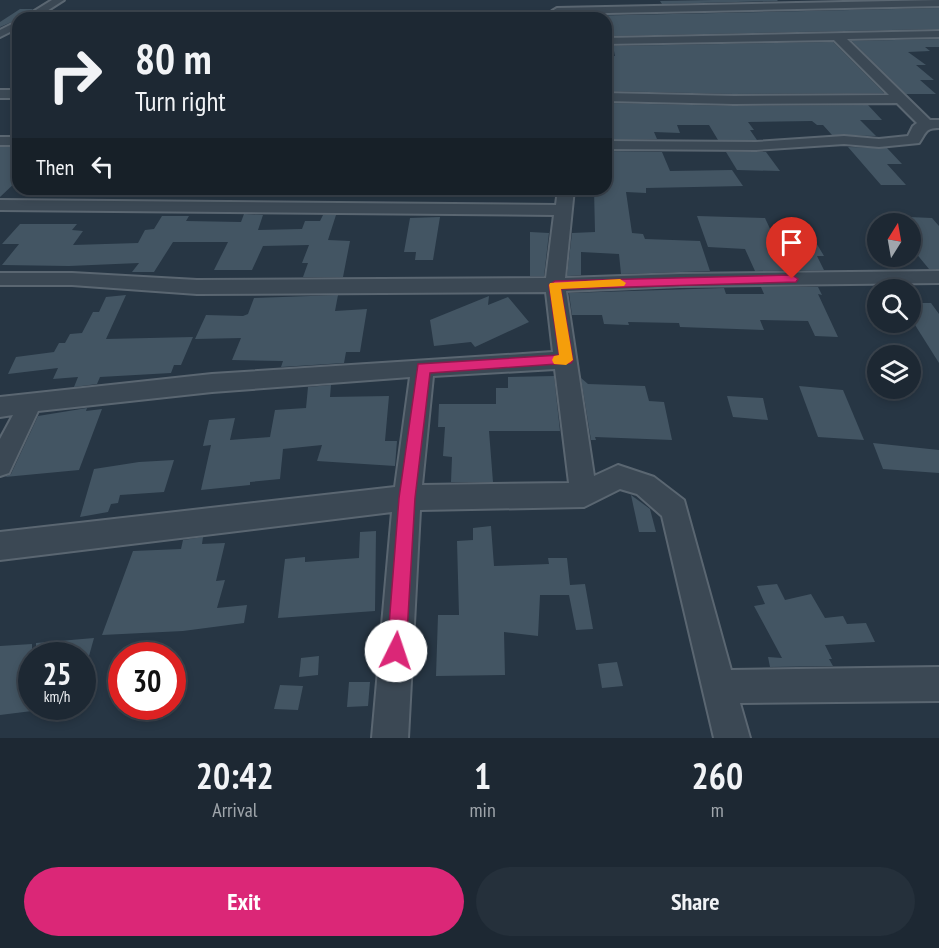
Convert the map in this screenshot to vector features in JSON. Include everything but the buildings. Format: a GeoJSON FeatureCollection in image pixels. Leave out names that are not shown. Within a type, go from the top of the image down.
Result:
{"type":"FeatureCollection","features":[{"type":"Feature","properties":{"kind":"street"},"geometry":{"type":"LineString","coordinates":[[38,12],[59,0]]}},
{"type":"Feature","properties":{"kind":"street"},"geometry":{"type":"LineString","coordinates":[[612,13],[692,16],[939,3]]}},
{"type":"Feature","properties":{"kind":"street"},"geometry":{"type":"LineString","coordinates":[[465,12],[585,12]]}},
{"type":"Feature","properties":{"kind":"street"},"geometry":{"type":"LineString","coordinates":[[692,16],[712,40]]}},
{"type":"Feature","properties":{"kind":"street"},"geometry":{"type":"LineString","coordinates":[[612,41],[939,34]]}},
{"type":"Feature","properties":{"kind":"street"},"geometry":{"type":"LineString","coordinates":[[838,37],[903,99],[933,124]]}},
{"type":"Feature","properties":{"kind":"street"},"geometry":{"type":"LineString","coordinates":[[612,97],[734,100],[903,99]]}},
{"type":"Feature","properties":{"kind":"street"},"geometry":{"type":"LineString","coordinates":[[612,145],[756,146],[844,140],[879,143],[914,140],[918,129],[933,124]]}},
{"type":"Feature","properties":{"kind":"street"},"geometry":{"type":"LineString","coordinates":[[188,206],[196,195]]}},
{"type":"Feature","properties":{"kind":"street"},"geometry":{"type":"LineString","coordinates":[[0,205],[188,206],[565,200],[555,285],[584,495]]}},
{"type":"Feature","properties":{"kind":"street"},"geometry":{"type":"LineString","coordinates":[[0,279],[72,279],[197,286],[555,285],[680,280],[939,278]]}},
{"type":"Feature","properties":{"kind":"street"},"geometry":{"type":"LineString","coordinates":[[0,407],[168,387],[566,360]]}},
{"type":"Feature","properties":{"kind":"street"},"geometry":{"type":"LineString","coordinates":[[390,738],[407,498],[423,368]]}},
{"type":"Feature","properties":{"kind":"street"},"geometry":{"type":"LineString","coordinates":[[0,465],[31,402]]}},
{"type":"Feature","properties":{"kind":"street"},"geometry":{"type":"LineString","coordinates":[[0,546],[407,498],[584,495],[618,477],[645,485],[674,509],[732,738]]}},
{"type":"Feature","properties":{"kind":"street"},"geometry":{"type":"LineString","coordinates":[[720,687],[939,684]]}},
{"type":"Feature","properties":{"kind":"slow traffic"},"geometry":{"type":"LineString","coordinates":[[559,360],[566,360],[555,285],[620,283]]}},
{"type":"Feature","properties":{"kind":"route"},"geometry":{"type":"LineString","coordinates":[[396,651],[407,498],[423,368],[566,360],[555,285],[680,280],[792,279]]}}]}
